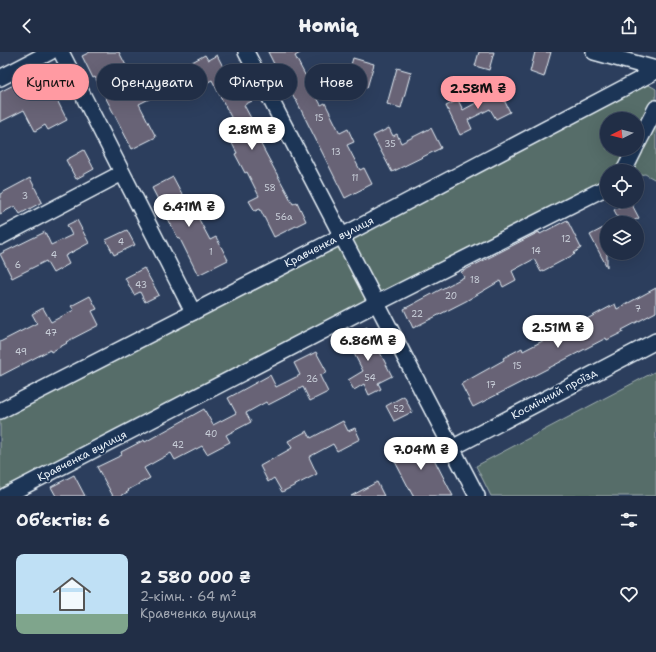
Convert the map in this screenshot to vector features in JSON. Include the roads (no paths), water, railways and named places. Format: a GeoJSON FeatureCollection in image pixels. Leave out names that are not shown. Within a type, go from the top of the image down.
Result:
{"type":"FeatureCollection","features":[{"type":"Feature","properties":{"kind":"street"},"geometry":{"type":"LineString","coordinates":[[0,78],[50,52]]}},
{"type":"Feature","properties":{"kind":"street"},"geometry":{"type":"LineString","coordinates":[[61,52],[192,312]]}},
{"type":"Feature","properties":{"kind":"street"},"geometry":{"type":"LineString","coordinates":[[246,52],[477,496]]}},
{"type":"Feature","properties":{"kind":"street"},"geometry":{"type":"LineString","coordinates":[[594,52],[656,70]]}},
{"type":"Feature","properties":{"kind":"street","name":"Кравченка вулиця"},"geometry":{"type":"LineString","coordinates":[[0,411],[342,236],[656,70]]}},
{"type":"Feature","properties":{"kind":"street"},"geometry":{"type":"LineString","coordinates":[[644,131],[656,108]]}},
{"type":"Feature","properties":{"kind":"street"},"geometry":{"type":"LineString","coordinates":[[0,237],[122,173]]}},
{"type":"Feature","properties":{"kind":"street","name":"Кравченка вулиця"},"geometry":{"type":"LineString","coordinates":[[5,496],[376,303],[600,190]]}},
{"type":"Feature","properties":{"kind":"street","name":"Космічний проїзд"},"geometry":{"type":"LineString","coordinates":[[452,448],[656,340]]}}]}
